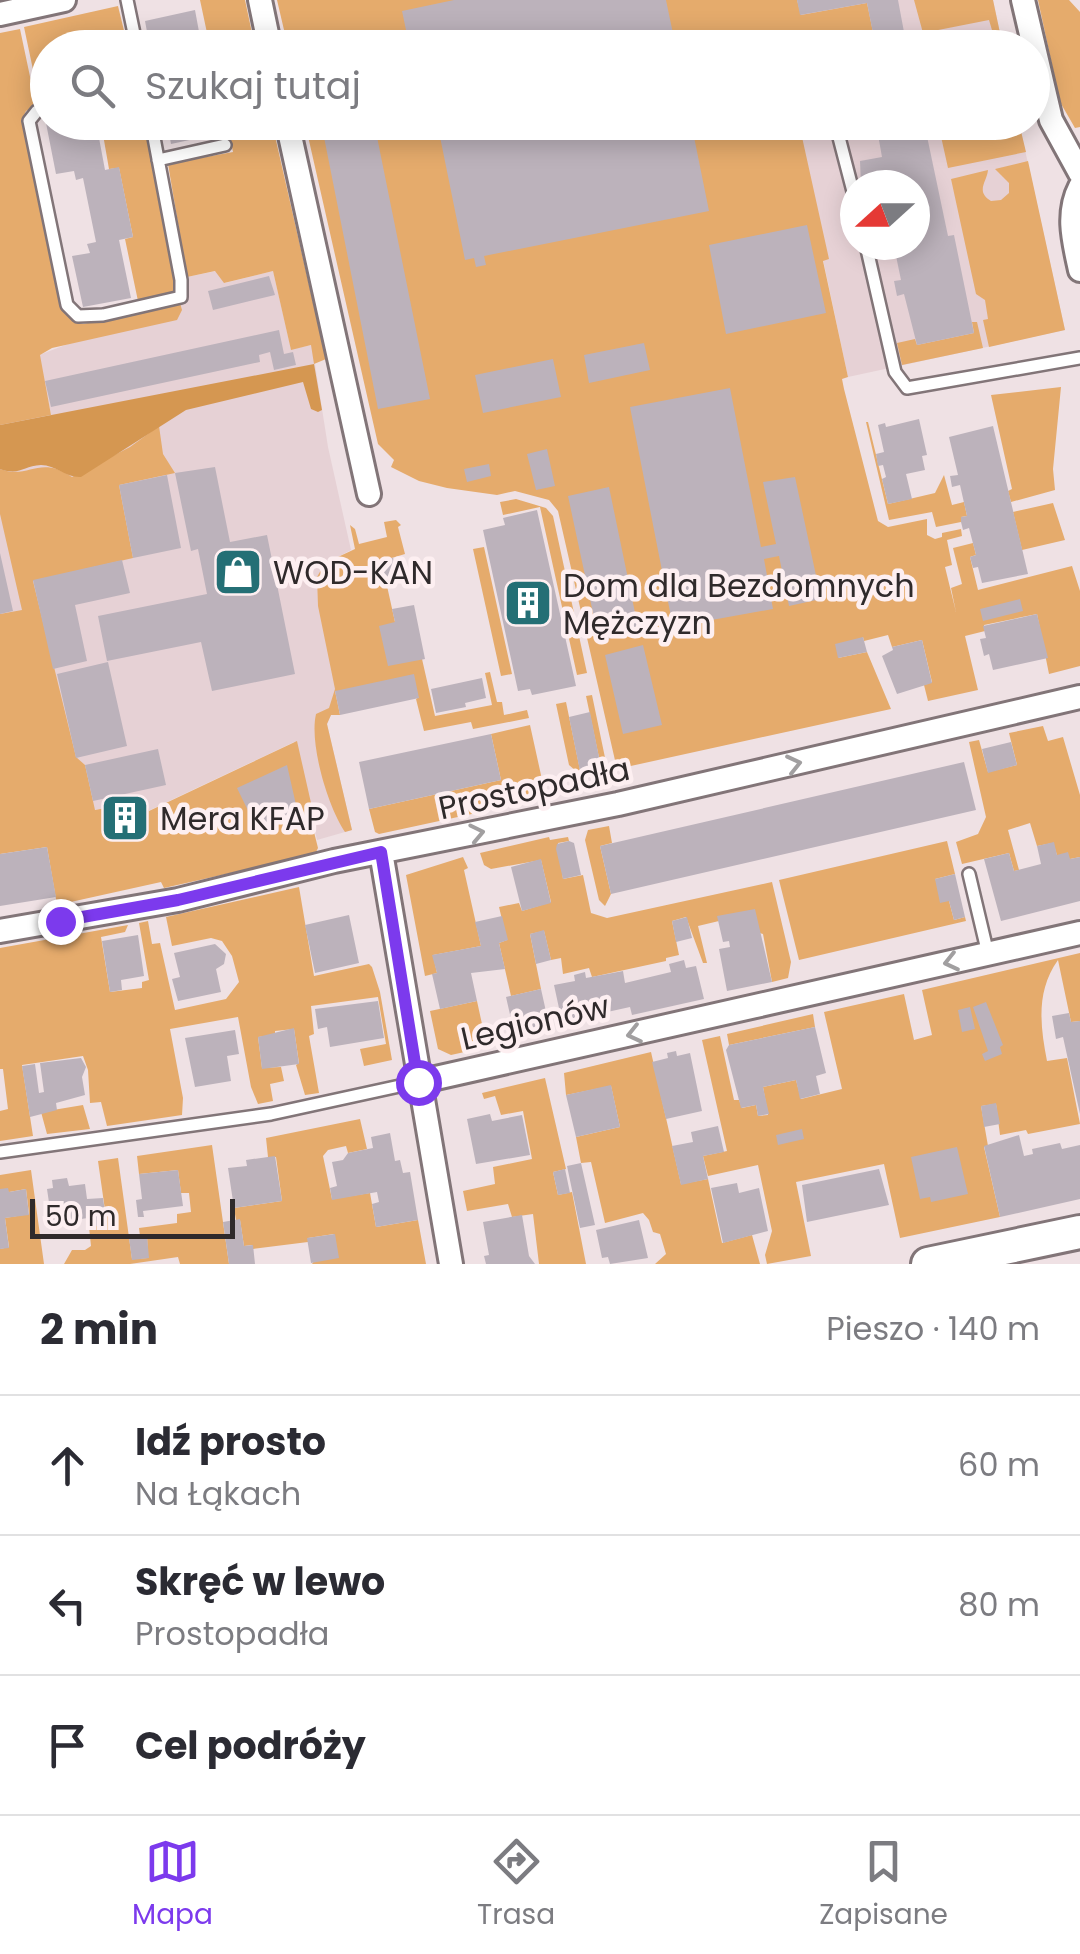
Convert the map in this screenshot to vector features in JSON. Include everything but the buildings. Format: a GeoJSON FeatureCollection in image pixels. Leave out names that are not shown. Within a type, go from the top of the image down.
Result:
{"type":"FeatureCollection","features":[{"type":"Feature","properties":{"kind":"street"},"geometry":{"type":"LineString","coordinates":[[0,14],[64,0]]}},
{"type":"Feature","properties":{"kind":"street"},"geometry":{"type":"LineString","coordinates":[[260,0],[266,30]]}},
{"type":"Feature","properties":{"kind":"street"},"geometry":{"type":"LineString","coordinates":[[1023,0],[1030,30]]}},
{"type":"Feature","properties":{"kind":"street"},"geometry":{"type":"LineString","coordinates":[[1050,120],[1080,173]]}},
{"type":"Feature","properties":{"kind":"street"},"geometry":{"type":"LineString","coordinates":[[291,140],[370,494]]}},
{"type":"Feature","properties":{"kind":"street"},"geometry":{"type":"LineString","coordinates":[[1080,188],[1072,202],[1072,234],[1080,270]]}},
{"type":"Feature","properties":{"kind":"street","name":"Prostopadła"},"geometry":{"type":"LineString","coordinates":[[0,931],[178,900],[1080,697]]}},
{"type":"Feature","properties":{"kind":"street"},"geometry":{"type":"LineString","coordinates":[[381,852],[451,1264]]}},
{"type":"Feature","properties":{"kind":"street","name":"Legionów"},"geometry":{"type":"LineString","coordinates":[[418,1082],[1080,933]]}},
{"type":"Feature","properties":{"kind":"street"},"geometry":{"type":"LineString","coordinates":[[928,1264],[1080,1232]]}},
{"type":"Feature","properties":{"kind":"lane"},"geometry":{"type":"LineString","coordinates":[[128,0],[134,30]]}},
{"type":"Feature","properties":{"kind":"lane"},"geometry":{"type":"LineString","coordinates":[[33,140],[67,305],[78,316],[103,315],[181,297],[182,280],[154,140]]}},
{"type":"Feature","properties":{"kind":"lane"},"geometry":{"type":"LineString","coordinates":[[840,140],[847,170]]}},
{"type":"Feature","properties":{"kind":"lane"},"geometry":{"type":"LineString","coordinates":[[158,160],[225,146]]}},
{"type":"Feature","properties":{"kind":"lane"},"geometry":{"type":"LineString","coordinates":[[869,260],[893,368],[907,388],[1080,358]]}},
{"type":"Feature","properties":{"kind":"lane"},"geometry":{"type":"LineString","coordinates":[[969,874],[988,954]]}},
{"type":"Feature","properties":{"kind":"lane","name":"Legionów"},"geometry":{"type":"LineString","coordinates":[[0,1152],[272,1114],[418,1082]]}},
{"type":"Feature","properties":{"kind":"shaded area"},"geometry":{"type":"Polygon","coordinates":[[[200,0],[245,0],[251,30],[206,30],[200,0]]]}},
{"type":"Feature","properties":{"kind":"shaded area"},"geometry":{"type":"Polygon","coordinates":[[[277,0],[797,0],[801,15],[867,3],[873,30],[284,30],[277,0]]]}},
{"type":"Feature","properties":{"kind":"shaded area"},"geometry":{"type":"Polygon","coordinates":[[[769,0],[993,0],[999,30],[775,30],[769,0]]]}},
{"type":"Feature","properties":{"kind":"shaded area"},"geometry":{"type":"Polygon","coordinates":[[[914,0],[993,0],[999,30],[992,30],[989,20],[922,30],[914,0]]]}},
{"type":"Feature","properties":{"kind":"shaded area"},"geometry":{"type":"Polygon","coordinates":[[[1038,0],[1069,0],[1080,12],[1080,127],[1075,128],[1060,102],[1050,56],[1050,30],[1044,30],[1038,0]]]}},
{"type":"Feature","properties":{"kind":"shaded area"},"geometry":{"type":"Polygon","coordinates":[[[118,6],[124,30],[30,30],[30,56],[24,27],[118,6]]]}},
{"type":"Feature","properties":{"kind":"shaded area"},"geometry":{"type":"Polygon","coordinates":[[[20,29],[30,76],[30,109],[22,120],[63,311],[83,324],[180,303],[182,310],[177,320],[52,348],[40,355],[51,415],[0,425],[0,33],[20,29]]]}},
{"type":"Feature","properties":{"kind":"shaded area"},"geometry":{"type":"Polygon","coordinates":[[[104,140],[148,140],[177,283],[176,289],[166,296],[138,301],[125,239],[133,237],[119,168],[109,169],[104,140]]]}},
{"type":"Feature","properties":{"kind":"shaded area"},"geometry":{"type":"Polygon","coordinates":[[[231,140],[276,140],[326,359],[314,364],[311,345],[291,350],[273,271],[224,283],[215,271],[187,277],[168,164],[233,152],[231,140]]]}},
{"type":"Feature","properties":{"kind":"shaded area"},"geometry":{"type":"Polygon","coordinates":[[[309,140],[803,140],[829,259],[823,261],[848,377],[842,379],[878,521],[888,527],[927,519],[927,535],[935,539],[942,537],[942,533],[961,529],[962,536],[947,540],[952,565],[945,567],[956,612],[951,588],[962,584],[953,548],[973,543],[976,555],[970,557],[978,590],[1072,566],[1080,591],[1080,666],[1049,674],[1037,614],[984,625],[985,631],[965,636],[978,690],[928,701],[924,685],[932,682],[922,640],[892,647],[888,635],[864,641],[863,637],[838,658],[867,652],[891,709],[617,769],[558,511],[549,500],[515,491],[497,495],[419,481],[391,467],[394,460],[378,444],[309,140]]]}},
{"type":"Feature","properties":{"kind":"shaded area"},"geometry":{"type":"Polygon","coordinates":[[[798,140],[1023,140],[1065,330],[848,377],[798,140]]]}},
{"type":"Feature","properties":{"kind":"shaded area"},"geometry":{"type":"Polygon","coordinates":[[[942,140],[1023,140],[1026,152],[948,168],[942,140]]]}},
{"type":"Feature","properties":{"kind":"shaded area"},"geometry":{"type":"Polygon","coordinates":[[[1028,161],[1065,330],[989,347],[983,320],[988,319],[985,300],[976,294],[951,179],[988,170],[984,194],[991,201],[1001,200],[1009,193],[1009,183],[995,169],[1028,161]]]}},
{"type":"Feature","properties":{"kind":"shaded area"},"geometry":{"type":"Polygon","coordinates":[[[216,271],[225,283],[273,271],[291,349],[312,345],[328,447],[351,550],[332,560],[335,690],[340,715],[331,715],[327,724],[352,830],[317,840],[294,742],[148,811],[145,800],[74,814],[0,816],[0,425],[51,415],[39,355],[185,300],[187,277],[216,271]]]}},
{"type":"Feature","properties":{"kind":"shaded area"},"geometry":{"type":"Polygon","coordinates":[[[972,322],[977,322],[983,348],[902,365],[897,343],[915,339],[917,345],[974,333],[972,322]]]}},
{"type":"Feature","properties":{"kind":"shaded area"},"geometry":{"type":"Polygon","coordinates":[[[314,364],[322,410],[318,412],[311,409],[303,382],[186,410],[81,477],[41,465],[17,471],[0,469],[0,425],[314,364]]]}},
{"type":"Feature","properties":{"kind":"shaded area"},"geometry":{"type":"Polygon","coordinates":[[[1061,387],[1053,469],[1055,490],[1011,502],[1008,491],[1012,489],[991,395],[1061,387]]]}},
{"type":"Feature","properties":{"kind":"shaded area"},"geometry":{"type":"Polygon","coordinates":[[[866,422],[888,504],[935,493],[944,475],[952,505],[964,502],[967,516],[961,517],[961,522],[936,527],[932,512],[889,520],[866,422]]]}},
{"type":"Feature","properties":{"kind":"shaded area"},"geometry":{"type":"Polygon","coordinates":[[[159,426],[163,454],[175,473],[119,485],[133,558],[33,581],[76,757],[85,765],[95,810],[146,800],[149,811],[297,741],[318,848],[315,854],[164,888],[161,882],[57,905],[47,847],[0,854],[0,614],[22,610],[0,514],[0,469],[19,472],[51,468],[72,477],[130,447],[159,426]]]}},
{"type":"Feature","properties":{"kind":"shaded area"},"geometry":{"type":"Polygon","coordinates":[[[516,499],[546,508],[553,516],[587,673],[577,675],[540,507],[503,515],[500,502],[516,499]]]}},
{"type":"Feature","properties":{"kind":"shaded area"},"geometry":{"type":"Polygon","coordinates":[[[1053,503],[1065,540],[1022,550],[1013,512],[1053,503]]]}},
{"type":"Feature","properties":{"kind":"shaded area"},"geometry":{"type":"Polygon","coordinates":[[[396,520],[401,525],[398,527],[405,554],[378,562],[381,578],[385,577],[395,622],[422,659],[435,716],[492,705],[485,673],[490,672],[504,715],[527,710],[529,718],[473,729],[471,722],[424,731],[416,699],[419,697],[335,691],[340,715],[331,715],[327,724],[352,830],[345,832],[327,792],[315,742],[316,714],[329,708],[335,689],[318,606],[317,577],[325,563],[355,549],[350,525],[359,544],[387,537],[384,522],[396,520]]]}},
{"type":"Feature","properties":{"kind":"shaded area"},"geometry":{"type":"Polygon","coordinates":[[[484,547],[512,674],[501,676],[473,549],[484,547]]]}},
{"type":"Feature","properties":{"kind":"shaded area"},"geometry":{"type":"Polygon","coordinates":[[[592,695],[608,772],[583,777],[569,765],[556,704],[566,702],[580,770],[601,767],[586,696],[592,695]]]}},
{"type":"Feature","properties":{"kind":"shaded area"},"geometry":{"type":"Polygon","coordinates":[[[530,725],[541,775],[535,796],[523,803],[375,832],[369,809],[501,780],[491,734],[530,725]]]}},
{"type":"Feature","properties":{"kind":"shaded area"},"geometry":{"type":"Polygon","coordinates":[[[1043,726],[1048,741],[1063,737],[1080,795],[1080,857],[1057,855],[1053,843],[1037,846],[1030,823],[1008,830],[1019,870],[1014,871],[1009,853],[962,864],[956,842],[978,834],[986,817],[969,742],[979,740],[988,772],[1017,765],[1009,733],[1043,726]]]}},
{"type":"Feature","properties":{"kind":"shaded area"},"geometry":{"type":"Polygon","coordinates":[[[609,826],[612,843],[600,846],[611,894],[605,906],[599,900],[585,840],[588,830],[609,826]]]}},
{"type":"Feature","properties":{"kind":"shaded area"},"geometry":{"type":"Polygon","coordinates":[[[549,837],[568,837],[569,841],[558,843],[563,879],[583,875],[591,913],[607,918],[772,882],[791,962],[788,978],[772,982],[763,934],[719,921],[698,926],[707,963],[703,963],[686,917],[672,921],[679,955],[592,977],[589,968],[563,974],[561,958],[551,960],[544,931],[530,934],[541,989],[511,996],[499,943],[507,940],[499,907],[519,903],[522,911],[551,902],[541,860],[491,869],[484,865],[480,853],[549,837]]]}},
{"type":"Feature","properties":{"kind":"shaded area"},"geometry":{"type":"Polygon","coordinates":[[[947,841],[955,874],[935,879],[949,901],[954,920],[965,917],[966,921],[799,960],[779,880],[947,841]]]}},
{"type":"Feature","properties":{"kind":"shaded area"},"geometry":{"type":"Polygon","coordinates":[[[463,857],[481,946],[433,955],[437,973],[425,976],[406,875],[463,857]]]}},
{"type":"Feature","properties":{"kind":"shaded area"},"geometry":{"type":"Polygon","coordinates":[[[299,887],[314,976],[369,964],[372,967],[392,1060],[364,1066],[360,1049],[386,1044],[378,997],[311,1006],[314,1034],[309,1036],[319,1093],[305,1095],[296,1065],[299,1063],[294,1029],[275,1031],[275,1035],[258,1037],[262,1068],[281,1067],[284,1081],[270,1084],[273,1101],[258,1104],[251,1087],[238,1017],[170,1029],[183,1098],[182,1115],[107,1126],[101,1102],[90,1103],[83,1056],[22,1065],[33,1136],[0,1141],[0,1111],[8,1109],[0,1069],[0,948],[128,925],[125,932],[101,937],[110,992],[142,988],[142,982],[149,980],[139,923],[148,921],[152,944],[160,943],[175,1010],[226,999],[239,982],[232,956],[222,941],[211,938],[172,946],[166,917],[299,887]]]}},
{"type":"Feature","properties":{"kind":"shaded area"},"geometry":{"type":"Polygon","coordinates":[[[1080,953],[1080,1021],[1071,1022],[1058,960],[1046,984],[1042,1021],[1047,1061],[1067,1058],[1080,1124],[1000,1135],[996,1104],[981,1106],[988,1146],[984,1147],[1000,1217],[900,1238],[884,1164],[796,1182],[811,1256],[767,1264],[765,1255],[772,1231],[758,1165],[708,1176],[703,1156],[727,1151],[702,1040],[720,1036],[734,1100],[739,1100],[742,1108],[756,1105],[758,1116],[768,1115],[763,1087],[796,1080],[801,1099],[842,1089],[824,1012],[904,994],[914,1040],[932,1035],[922,990],[1080,953]]]}},
{"type":"Feature","properties":{"kind":"shaded area"},"geometry":{"type":"Polygon","coordinates":[[[477,1001],[487,1047],[451,1055],[438,1049],[430,1011],[477,1001]]]}},
{"type":"Feature","properties":{"kind":"shaded area"},"geometry":{"type":"Polygon","coordinates":[[[813,1014],[815,1027],[729,1045],[727,1034],[813,1014]]]}},
{"type":"Feature","properties":{"kind":"shaded area"},"geometry":{"type":"Polygon","coordinates":[[[651,1052],[681,1184],[708,1179],[722,1243],[752,1235],[760,1264],[655,1264],[666,1254],[660,1234],[653,1232],[643,1213],[605,1223],[591,1162],[581,1163],[576,1137],[620,1127],[611,1086],[566,1095],[564,1073],[651,1052]]]}},
{"type":"Feature","properties":{"kind":"shaded area"},"geometry":{"type":"Polygon","coordinates":[[[545,1078],[566,1169],[553,1172],[558,1195],[572,1192],[586,1264],[539,1264],[533,1214],[512,1217],[508,1204],[467,1211],[463,1191],[495,1184],[493,1167],[532,1159],[523,1111],[501,1115],[495,1096],[484,1099],[482,1093],[545,1078]]]}},
{"type":"Feature","properties":{"kind":"shaded area"},"geometry":{"type":"Polygon","coordinates":[[[83,1105],[90,1129],[47,1134],[41,1112],[83,1105]]]}},
{"type":"Feature","properties":{"kind":"shaded area"},"geometry":{"type":"Polygon","coordinates":[[[360,1119],[367,1149],[348,1153],[346,1146],[328,1150],[323,1156],[332,1199],[370,1193],[376,1227],[418,1220],[426,1264],[312,1264],[334,1234],[308,1238],[308,1242],[253,1249],[252,1245],[244,1246],[234,1208],[282,1201],[276,1157],[268,1157],[266,1138],[360,1119]]]}},
{"type":"Feature","properties":{"kind":"shaded area"},"geometry":{"type":"Polygon","coordinates":[[[212,1145],[229,1264],[180,1264],[178,1257],[130,1264],[64,1264],[72,1250],[91,1246],[89,1227],[107,1224],[98,1161],[118,1158],[132,1259],[148,1258],[147,1236],[140,1236],[139,1228],[177,1223],[177,1214],[191,1212],[189,1193],[181,1193],[178,1170],[139,1174],[137,1156],[212,1145]]]}},
{"type":"Feature","properties":{"kind":"shaded area"},"geometry":{"type":"Polygon","coordinates":[[[31,1170],[44,1264],[0,1264],[0,1249],[9,1247],[5,1218],[29,1214],[26,1189],[0,1189],[0,1175],[31,1170]]]}},
{"type":"Feature","properties":{"kind":"place","name":"WOD-KAN"},"geometry":{"type":"Point","coordinates":[238,572]}},
{"type":"Feature","properties":{"kind":"place","name":"Dom dla Bezdomnych Mężczyzn"},"geometry":{"type":"Point","coordinates":[528,603]}},
{"type":"Feature","properties":{"kind":"place","name":"Mera KFAP"},"geometry":{"type":"Point","coordinates":[125,818]}},
{"type":"Feature","properties":{"kind":"route"},"geometry":{"type":"LineString","coordinates":[[60,921],[178,900],[381,852],[418,1082]]}}]}
